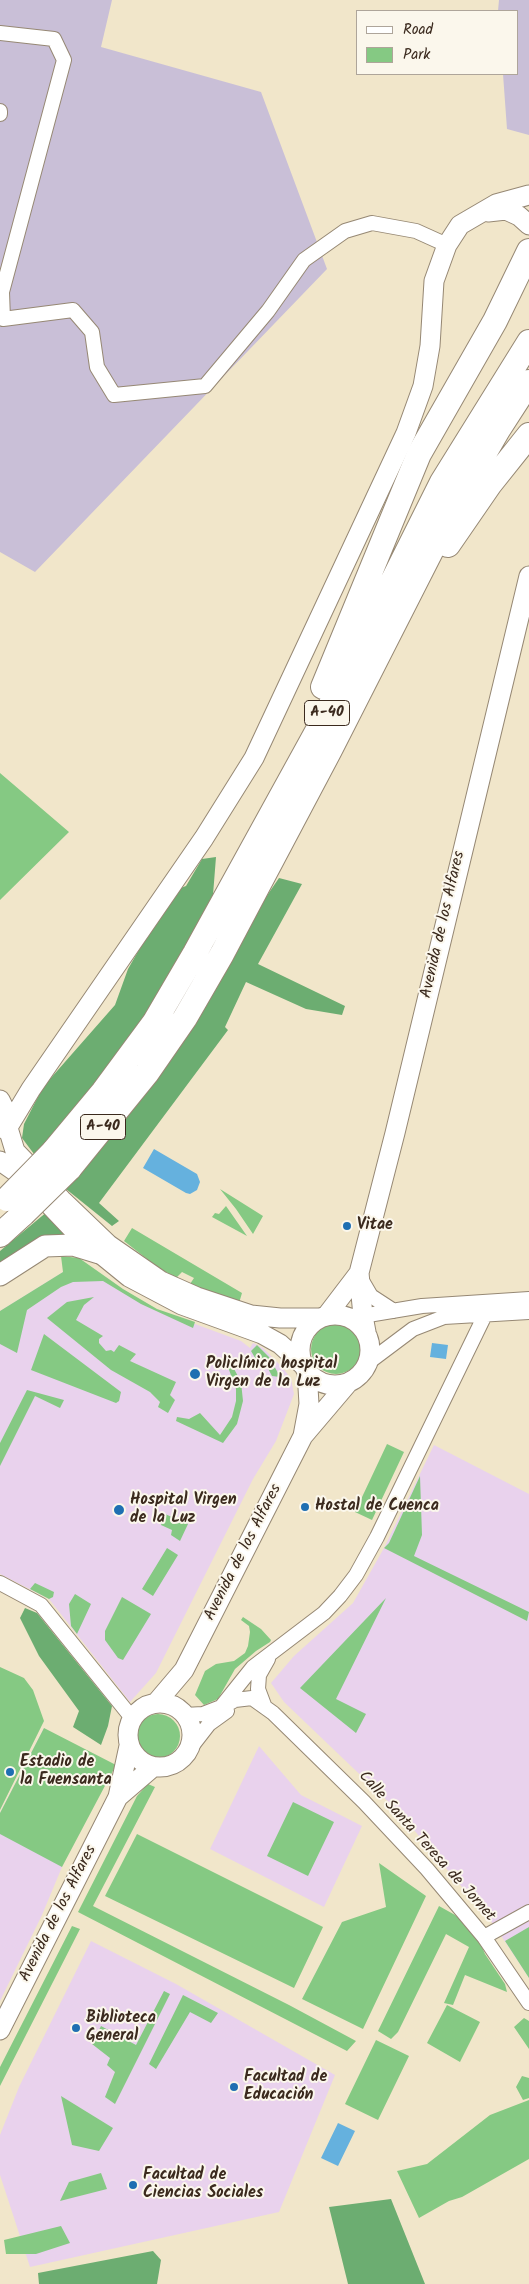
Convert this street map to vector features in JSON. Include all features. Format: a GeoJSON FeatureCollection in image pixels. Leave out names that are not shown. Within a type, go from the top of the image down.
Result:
{"type":"FeatureCollection","features":[{"type":"Feature","properties":{"kind":"highway"},"geometry":{"type":"LineString","coordinates":[[248,857],[341,646],[419,454],[496,322],[529,251]]}},
{"type":"Feature","properties":{"kind":"highway","name":"A-40"},"geometry":{"type":"LineString","coordinates":[[61,1161],[103,1092],[154,1023],[320,726],[442,482],[526,346]]}},
{"type":"Feature","properties":{"kind":"highway","name":"A-40"},"geometry":{"type":"LineString","coordinates":[[0,1235],[10,1206],[61,1161],[147,1073],[185,1018],[222,954],[330,750],[454,504],[529,382]]}},
{"type":"Feature","properties":{"kind":"highway"},"geometry":{"type":"LineString","coordinates":[[330,750],[428,576],[490,484],[529,435]]}},
{"type":"Feature","properties":{"kind":"main road"},"geometry":{"type":"LineString","coordinates":[[0,1275],[45,1246],[73,1245],[99,1253]]}},
{"type":"Feature","properties":{"kind":"street"},"geometry":{"type":"LineString","coordinates":[[0,33],[54,39],[64,60],[2,292],[1,320],[73,310],[92,332],[97,367],[114,395],[205,386],[268,311],[304,260],[345,231],[372,223],[416,231],[447,245]]}},
{"type":"Feature","properties":{"kind":"street"},"geometry":{"type":"LineString","coordinates":[[5,1133],[31,1089],[146,924],[254,758],[406,433],[423,386],[430,346],[434,281],[447,245],[460,225],[496,204],[529,195]]}},
{"type":"Feature","properties":{"kind":"street"},"geometry":{"type":"LineString","coordinates":[[482,213],[506,210],[519,216],[529,225]]}},
{"type":"Feature","properties":{"kind":"street","name":"Avenida de los Alfares"},"geometry":{"type":"LineString","coordinates":[[359,1273],[529,576]]}},
{"type":"Feature","properties":{"kind":"street"},"geometry":{"type":"LineString","coordinates":[[31,1089],[0,1098],[7,1111],[5,1133],[15,1151],[109,1244],[154,1277],[196,1297],[242,1313],[280,1318],[342,1315],[359,1322],[394,1311],[422,1306],[529,1299]]}},
{"type":"Feature","properties":{"kind":"street"},"geometry":{"type":"LineString","coordinates":[[0,1160],[23,1176],[99,1253],[129,1277],[166,1298],[271,1338],[305,1368],[312,1377],[325,1384],[341,1385],[348,1383],[361,1374],[369,1362],[413,1328],[444,1318],[529,1312]]}},
{"type":"Feature","properties":{"kind":"street"},"geometry":{"type":"LineString","coordinates":[[359,1273],[371,1296],[394,1311]]}},
{"type":"Feature","properties":{"kind":"street"},"geometry":{"type":"LineString","coordinates":[[305,1368],[300,1352],[302,1338],[309,1326],[323,1317],[359,1273]]}},
{"type":"Feature","properties":{"kind":"street"},"geometry":{"type":"LineString","coordinates":[[359,1273],[359,1322],[370,1347],[369,1362]]}},
{"type":"Feature","properties":{"kind":"street"},"geometry":{"type":"LineString","coordinates":[[221,1707],[260,1661],[324,1613],[356,1575],[485,1315]]}},
{"type":"Feature","properties":{"kind":"street","name":"Avenida de los Alfares"},"geometry":{"type":"LineString","coordinates":[[304,1436],[309,1404],[305,1368]]}},
{"type":"Feature","properties":{"kind":"street","name":"Avenida de los Alfares"},"geometry":{"type":"LineString","coordinates":[[156,1703],[184,1670],[304,1436],[348,1383]]}},
{"type":"Feature","properties":{"kind":"street"},"geometry":{"type":"LineString","coordinates":[[0,1582],[40,1604],[132,1718]]}},
{"type":"Feature","properties":{"kind":"street"},"geometry":{"type":"LineString","coordinates":[[264,1705],[258,1689],[259,1675],[271,1654]]}},
{"type":"Feature","properties":{"kind":"street","name":"Avenida de los Alfares"},"geometry":{"type":"LineString","coordinates":[[183,1714],[184,1670]]}},
{"type":"Feature","properties":{"kind":"street"},"geometry":{"type":"LineString","coordinates":[[183,1714],[203,1714],[235,1700],[248,1698],[264,1705]]}},
{"type":"Feature","properties":{"kind":"street"},"geometry":{"type":"LineString","coordinates":[[188,1751],[192,1730],[183,1714],[168,1704],[156,1703],[144,1707],[132,1718],[128,1731],[129,1746],[137,1758],[153,1767],[166,1767],[175,1764],[188,1751],[209,1724],[232,1708],[248,1703],[264,1705]]}},
{"type":"Feature","properties":{"kind":"street","name":"Calle Santa Teresa de Jornet"},"geometry":{"type":"LineString","coordinates":[[264,1705],[364,1802],[427,1869],[484,1937],[529,2003]]}},
{"type":"Feature","properties":{"kind":"street","name":"Avenida de los Alfares"},"geometry":{"type":"LineString","coordinates":[[0,2030],[118,1797],[129,1746]]}},
{"type":"Feature","properties":{"kind":"street","name":"Avenida de los Alfares"},"geometry":{"type":"LineString","coordinates":[[118,1797],[153,1767]]}},
{"type":"Feature","properties":{"kind":"street"},"geometry":{"type":"LineString","coordinates":[[484,1937],[529,1912]]}},
{"type":"Feature","properties":{"kind":"shaded area"},"geometry":{"type":"Polygon","coordinates":[[[0,0],[112,0],[101,47],[261,92],[327,269],[35,572],[0,552],[0,0]]]}},
{"type":"Feature","properties":{"kind":"shaded area"},"geometry":{"type":"Polygon","coordinates":[[[499,0],[529,0],[529,135],[507,129],[503,75],[519,75],[519,10],[498,10],[499,0]]]}},
{"type":"Feature","properties":{"kind":"shaded area","name":"Hospital Virgen de la Luz"},"geometry":{"type":"Polygon","coordinates":[[[63,1272],[105,1277],[149,1307],[241,1341],[250,1348],[253,1343],[263,1348],[291,1379],[294,1394],[276,1441],[253,1479],[156,1673],[130,1702],[49,1599],[0,1574],[0,1311],[63,1272]]]}},
{"type":"Feature","properties":{"kind":"shaded area"},"geometry":{"type":"Polygon","coordinates":[[[434,1445],[529,1494],[529,1978],[494,1925],[398,1811],[284,1702],[271,1683],[294,1656],[353,1603],[384,1548],[434,1445]]]}},
{"type":"Feature","properties":{"kind":"shaded area"},"geometry":{"type":"Polygon","coordinates":[[[44,1728],[62,1867],[42,1915],[0,2001],[0,1813],[44,1728]]]}},
{"type":"Feature","properties":{"kind":"shaded area"},"geometry":{"type":"Polygon","coordinates":[[[259,1746],[301,1795],[362,1826],[324,1907],[210,1849],[259,1746]]]}},
{"type":"Feature","properties":{"kind":"shaded area"},"geometry":{"type":"Polygon","coordinates":[[[91,1941],[176,1984],[335,2075],[279,2212],[30,2267],[0,2175],[0,2135],[19,2087],[91,1941]]]}},
{"type":"Feature","properties":{"kind":"green space"},"geometry":{"type":"Polygon","coordinates":[[[0,773],[69,832],[0,900],[0,773]]]}},
{"type":"Feature","properties":{"kind":"green space"},"geometry":{"type":"Polygon","coordinates":[[[216,857],[213,895],[130,1047],[47,1152],[34,1154],[22,1138],[24,1124],[43,1087],[115,1005],[128,969],[156,920],[178,889],[186,886],[202,859],[216,857]]]}},
{"type":"Feature","properties":{"kind":"green space"},"geometry":{"type":"Polygon","coordinates":[[[279,878],[302,884],[258,964],[345,1006],[342,1015],[306,1009],[246,982],[225,1027],[228,1030],[99,1203],[119,1221],[112,1226],[66,1189],[279,878]]]}},
{"type":"Feature","properties":{"kind":"green space"},"geometry":{"type":"Polygon","coordinates":[[[220,1189],[263,1216],[253,1234],[236,1209],[220,1189]]]}},
{"type":"Feature","properties":{"kind":"green space"},"geometry":{"type":"Polygon","coordinates":[[[226,1206],[247,1236],[212,1217],[215,1213],[219,1214],[226,1206]]]}},
{"type":"Feature","properties":{"kind":"green space"},"geometry":{"type":"Polygon","coordinates":[[[48,1211],[75,1239],[0,1268],[0,1251],[48,1211]]]}},
{"type":"Feature","properties":{"kind":"green space"},"geometry":{"type":"Polygon","coordinates":[[[132,1228],[242,1293],[239,1303],[190,1284],[194,1278],[182,1272],[176,1278],[156,1266],[124,1241],[132,1228]]]}},
{"type":"Feature","properties":{"kind":"green space"},"geometry":{"type":"Polygon","coordinates":[[[61,1256],[79,1258],[123,1289],[157,1309],[195,1322],[193,1328],[141,1304],[103,1281],[73,1282],[61,1287],[27,1310],[17,1353],[0,1344],[0,1311],[63,1272],[61,1256]]]}},
{"type":"Feature","properties":{"kind":"green space"},"geometry":{"type":"Polygon","coordinates":[[[94,1297],[84,1305],[76,1320],[103,1336],[99,1339],[99,1343],[106,1351],[111,1350],[114,1352],[119,1345],[136,1354],[130,1361],[176,1382],[170,1395],[175,1400],[168,1413],[158,1407],[160,1402],[150,1392],[111,1370],[47,1318],[67,1302],[94,1297]]]}},
{"type":"Feature","properties":{"kind":"green space"},"geometry":{"type":"Polygon","coordinates":[[[341,1324],[354,1331],[360,1339],[360,1359],[354,1367],[346,1373],[331,1374],[318,1367],[312,1359],[311,1344],[318,1331],[326,1325],[341,1324]]]}},
{"type":"Feature","properties":{"kind":"green space"},"geometry":{"type":"Polygon","coordinates":[[[44,1334],[121,1392],[119,1401],[116,1403],[31,1370],[44,1334]]]}},
{"type":"Feature","properties":{"kind":"green space"},"geometry":{"type":"Polygon","coordinates":[[[257,1345],[270,1358],[280,1377],[272,1376],[263,1359],[257,1361],[251,1351],[257,1345]]]}},
{"type":"Feature","properties":{"kind":"green space"},"geometry":{"type":"Polygon","coordinates":[[[232,1365],[241,1382],[243,1401],[237,1424],[223,1443],[176,1421],[177,1417],[189,1419],[200,1413],[220,1435],[232,1417],[236,1401],[236,1389],[228,1367],[232,1365]]]}},
{"type":"Feature","properties":{"kind":"green space"},"geometry":{"type":"Polygon","coordinates":[[[27,1390],[64,1400],[60,1408],[35,1396],[0,1466],[0,1443],[27,1390]]]}},
{"type":"Feature","properties":{"kind":"green space"},"geometry":{"type":"Polygon","coordinates":[[[387,1444],[404,1452],[372,1520],[355,1512],[387,1444]]]}},
{"type":"Feature","properties":{"kind":"green space"},"geometry":{"type":"Polygon","coordinates":[[[420,1476],[422,1535],[414,1556],[529,1612],[527,1621],[384,1548],[389,1543],[420,1476]]]}},
{"type":"Feature","properties":{"kind":"green space"},"geometry":{"type":"Polygon","coordinates":[[[165,1514],[188,1524],[180,1541],[171,1535],[172,1530],[161,1525],[165,1514]]]}},
{"type":"Feature","properties":{"kind":"green space"},"geometry":{"type":"Polygon","coordinates":[[[167,1548],[178,1555],[153,1596],[142,1589],[167,1548]]]}},
{"type":"Feature","properties":{"kind":"green space"},"geometry":{"type":"Polygon","coordinates":[[[35,1583],[54,1592],[53,1597],[49,1599],[30,1589],[35,1583]]]}},
{"type":"Feature","properties":{"kind":"green space"},"geometry":{"type":"Polygon","coordinates":[[[75,1594],[91,1604],[77,1634],[71,1626],[69,1604],[75,1594]]]}},
{"type":"Feature","properties":{"kind":"green space"},"geometry":{"type":"Polygon","coordinates":[[[122,1597],[151,1614],[123,1660],[118,1658],[105,1640],[105,1631],[122,1597]]]}},
{"type":"Feature","properties":{"kind":"green space"},"geometry":{"type":"Polygon","coordinates":[[[386,1598],[336,1699],[366,1714],[356,1733],[300,1688],[386,1598]]]}},
{"type":"Feature","properties":{"kind":"green space"},"geometry":{"type":"Polygon","coordinates":[[[25,1608],[37,1613],[112,1706],[108,1726],[101,1745],[73,1727],[79,1711],[39,1656],[20,1618],[25,1608]]]}},
{"type":"Feature","properties":{"kind":"green space"},"geometry":{"type":"Polygon","coordinates":[[[243,1617],[261,1629],[271,1640],[235,1669],[218,1699],[204,1705],[195,1695],[205,1671],[216,1664],[234,1661],[245,1653],[250,1632],[249,1626],[241,1620],[243,1617]]]}},
{"type":"Feature","properties":{"kind":"green space","name":"Estadio de la Fuensanta"},"geometry":{"type":"Polygon","coordinates":[[[0,1667],[24,1678],[33,1690],[44,1721],[0,1810],[0,1667]]]}},
{"type":"Feature","properties":{"kind":"green space"},"geometry":{"type":"Polygon","coordinates":[[[154,1714],[162,1714],[174,1720],[180,1736],[174,1752],[162,1758],[154,1758],[142,1752],[136,1740],[136,1732],[142,1720],[154,1714]]]}},
{"type":"Feature","properties":{"kind":"green space"},"geometry":{"type":"Polygon","coordinates":[[[44,1728],[116,1765],[62,1867],[0,1834],[0,1813],[44,1728]]]}},
{"type":"Feature","properties":{"kind":"green space"},"geometry":{"type":"Polygon","coordinates":[[[148,1784],[155,1787],[93,1906],[356,2041],[347,2051],[78,1912],[137,1796],[148,1784]]]}},
{"type":"Feature","properties":{"kind":"green space"},"geometry":{"type":"Polygon","coordinates":[[[293,1802],[334,1822],[308,1876],[267,1856],[293,1802]]]}},
{"type":"Feature","properties":{"kind":"green space"},"geometry":{"type":"Polygon","coordinates":[[[137,1834],[323,1927],[294,1988],[105,1896],[137,1834]]]}},
{"type":"Feature","properties":{"kind":"green space"},"geometry":{"type":"Polygon","coordinates":[[[379,1863],[426,1896],[363,2029],[302,1999],[342,1922],[386,1907],[379,1863]]]}},
{"type":"Feature","properties":{"kind":"green space"},"geometry":{"type":"Polygon","coordinates":[[[439,1906],[455,1915],[476,1933],[485,1954],[505,1984],[507,1992],[465,1975],[453,2005],[444,2003],[469,1947],[446,1934],[398,2032],[391,2039],[378,2031],[439,1906]]]}},
{"type":"Feature","properties":{"kind":"green space"},"geometry":{"type":"Polygon","coordinates":[[[72,1926],[80,1929],[0,2086],[0,2067],[72,1926]]]}},
{"type":"Feature","properties":{"kind":"green space"},"geometry":{"type":"Polygon","coordinates":[[[529,1927],[529,1978],[505,1941],[529,1927]]]}},
{"type":"Feature","properties":{"kind":"green space"},"geometry":{"type":"Polygon","coordinates":[[[164,1991],[170,1994],[115,2104],[105,2097],[115,2072],[107,2065],[110,2058],[92,2044],[101,2026],[136,2045],[164,1991]]]}},
{"type":"Feature","properties":{"kind":"green space"},"geometry":{"type":"Polygon","coordinates":[[[183,1995],[218,2013],[211,2023],[190,2012],[156,2069],[149,2064],[183,1995]]]}},
{"type":"Feature","properties":{"kind":"green space"},"geometry":{"type":"Polygon","coordinates":[[[447,2005],[480,2022],[460,2062],[427,2043],[447,2005]]]}},
{"type":"Feature","properties":{"kind":"green space"},"geometry":{"type":"Polygon","coordinates":[[[524,2018],[529,2021],[529,2049],[514,2027],[524,2018]]]}},
{"type":"Feature","properties":{"kind":"green space"},"geometry":{"type":"Polygon","coordinates":[[[376,2040],[409,2056],[378,2120],[345,2104],[376,2040]]]}},
{"type":"Feature","properties":{"kind":"green space"},"geometry":{"type":"Polygon","coordinates":[[[522,2076],[529,2078],[529,2098],[523,2100],[516,2087],[522,2076]]]}},
{"type":"Feature","properties":{"kind":"green space"},"geometry":{"type":"Polygon","coordinates":[[[61,2096],[113,2128],[99,2151],[72,2145],[61,2096]]]}},
{"type":"Feature","properties":{"kind":"green space"},"geometry":{"type":"Polygon","coordinates":[[[529,2100],[529,2159],[462,2197],[449,2201],[419,2218],[397,2171],[427,2164],[490,2115],[529,2100]]]}},
{"type":"Feature","properties":{"kind":"green space"},"geometry":{"type":"Polygon","coordinates":[[[101,2173],[107,2189],[60,2201],[69,2182],[101,2173]]]}},
{"type":"Feature","properties":{"kind":"green space"},"geometry":{"type":"Polygon","coordinates":[[[391,2199],[425,2284],[348,2284],[329,2207],[391,2199]]]}},
{"type":"Feature","properties":{"kind":"green space"},"geometry":{"type":"Polygon","coordinates":[[[61,2226],[70,2243],[36,2254],[6,2254],[4,2240],[61,2226]]]}},
{"type":"Feature","properties":{"kind":"green space"},"geometry":{"type":"Polygon","coordinates":[[[153,2251],[161,2260],[157,2284],[39,2284],[38,2273],[153,2251]]]}},
{"type":"Feature","properties":{"kind":"water"},"geometry":{"type":"Polygon","coordinates":[[[154,1149],[197,1174],[200,1182],[197,1190],[190,1194],[186,1193],[143,1168],[154,1149]]]}},
{"type":"Feature","properties":{"kind":"water"},"geometry":{"type":"Polygon","coordinates":[[[432,1343],[448,1345],[446,1359],[430,1357],[432,1343]]]}},
{"type":"Feature","properties":{"kind":"water"},"geometry":{"type":"Polygon","coordinates":[[[338,2123],[355,2131],[338,2166],[321,2158],[338,2123]]]}},
{"type":"Feature","properties":{"kind":"place","name":"Vitae"},"geometry":{"type":"Point","coordinates":[347,1226]}},
{"type":"Feature","properties":{"kind":"place","name":"Policlínico hospital Virgen de la Luz"},"geometry":{"type":"Point","coordinates":[195,1374]}},
{"type":"Feature","properties":{"kind":"place","name":"Hostal de Cuenca"},"geometry":{"type":"Point","coordinates":[305,1507]}},
{"type":"Feature","properties":{"kind":"place","name":"Hospital Virgen de la Luz"},"geometry":{"type":"Point","coordinates":[119,1510]}},
{"type":"Feature","properties":{"kind":"place","name":"Estadio de la Fuensanta"},"geometry":{"type":"Point","coordinates":[10,1772]}},
{"type":"Feature","properties":{"kind":"place","name":"Biblioteca General"},"geometry":{"type":"Point","coordinates":[76,2028]}},
{"type":"Feature","properties":{"kind":"place","name":"Facultad de Educación"},"geometry":{"type":"Point","coordinates":[234,2087]}},
{"type":"Feature","properties":{"kind":"place","name":"Facultad de Ciencias Sociales"},"geometry":{"type":"Point","coordinates":[133,2185]}}]}
